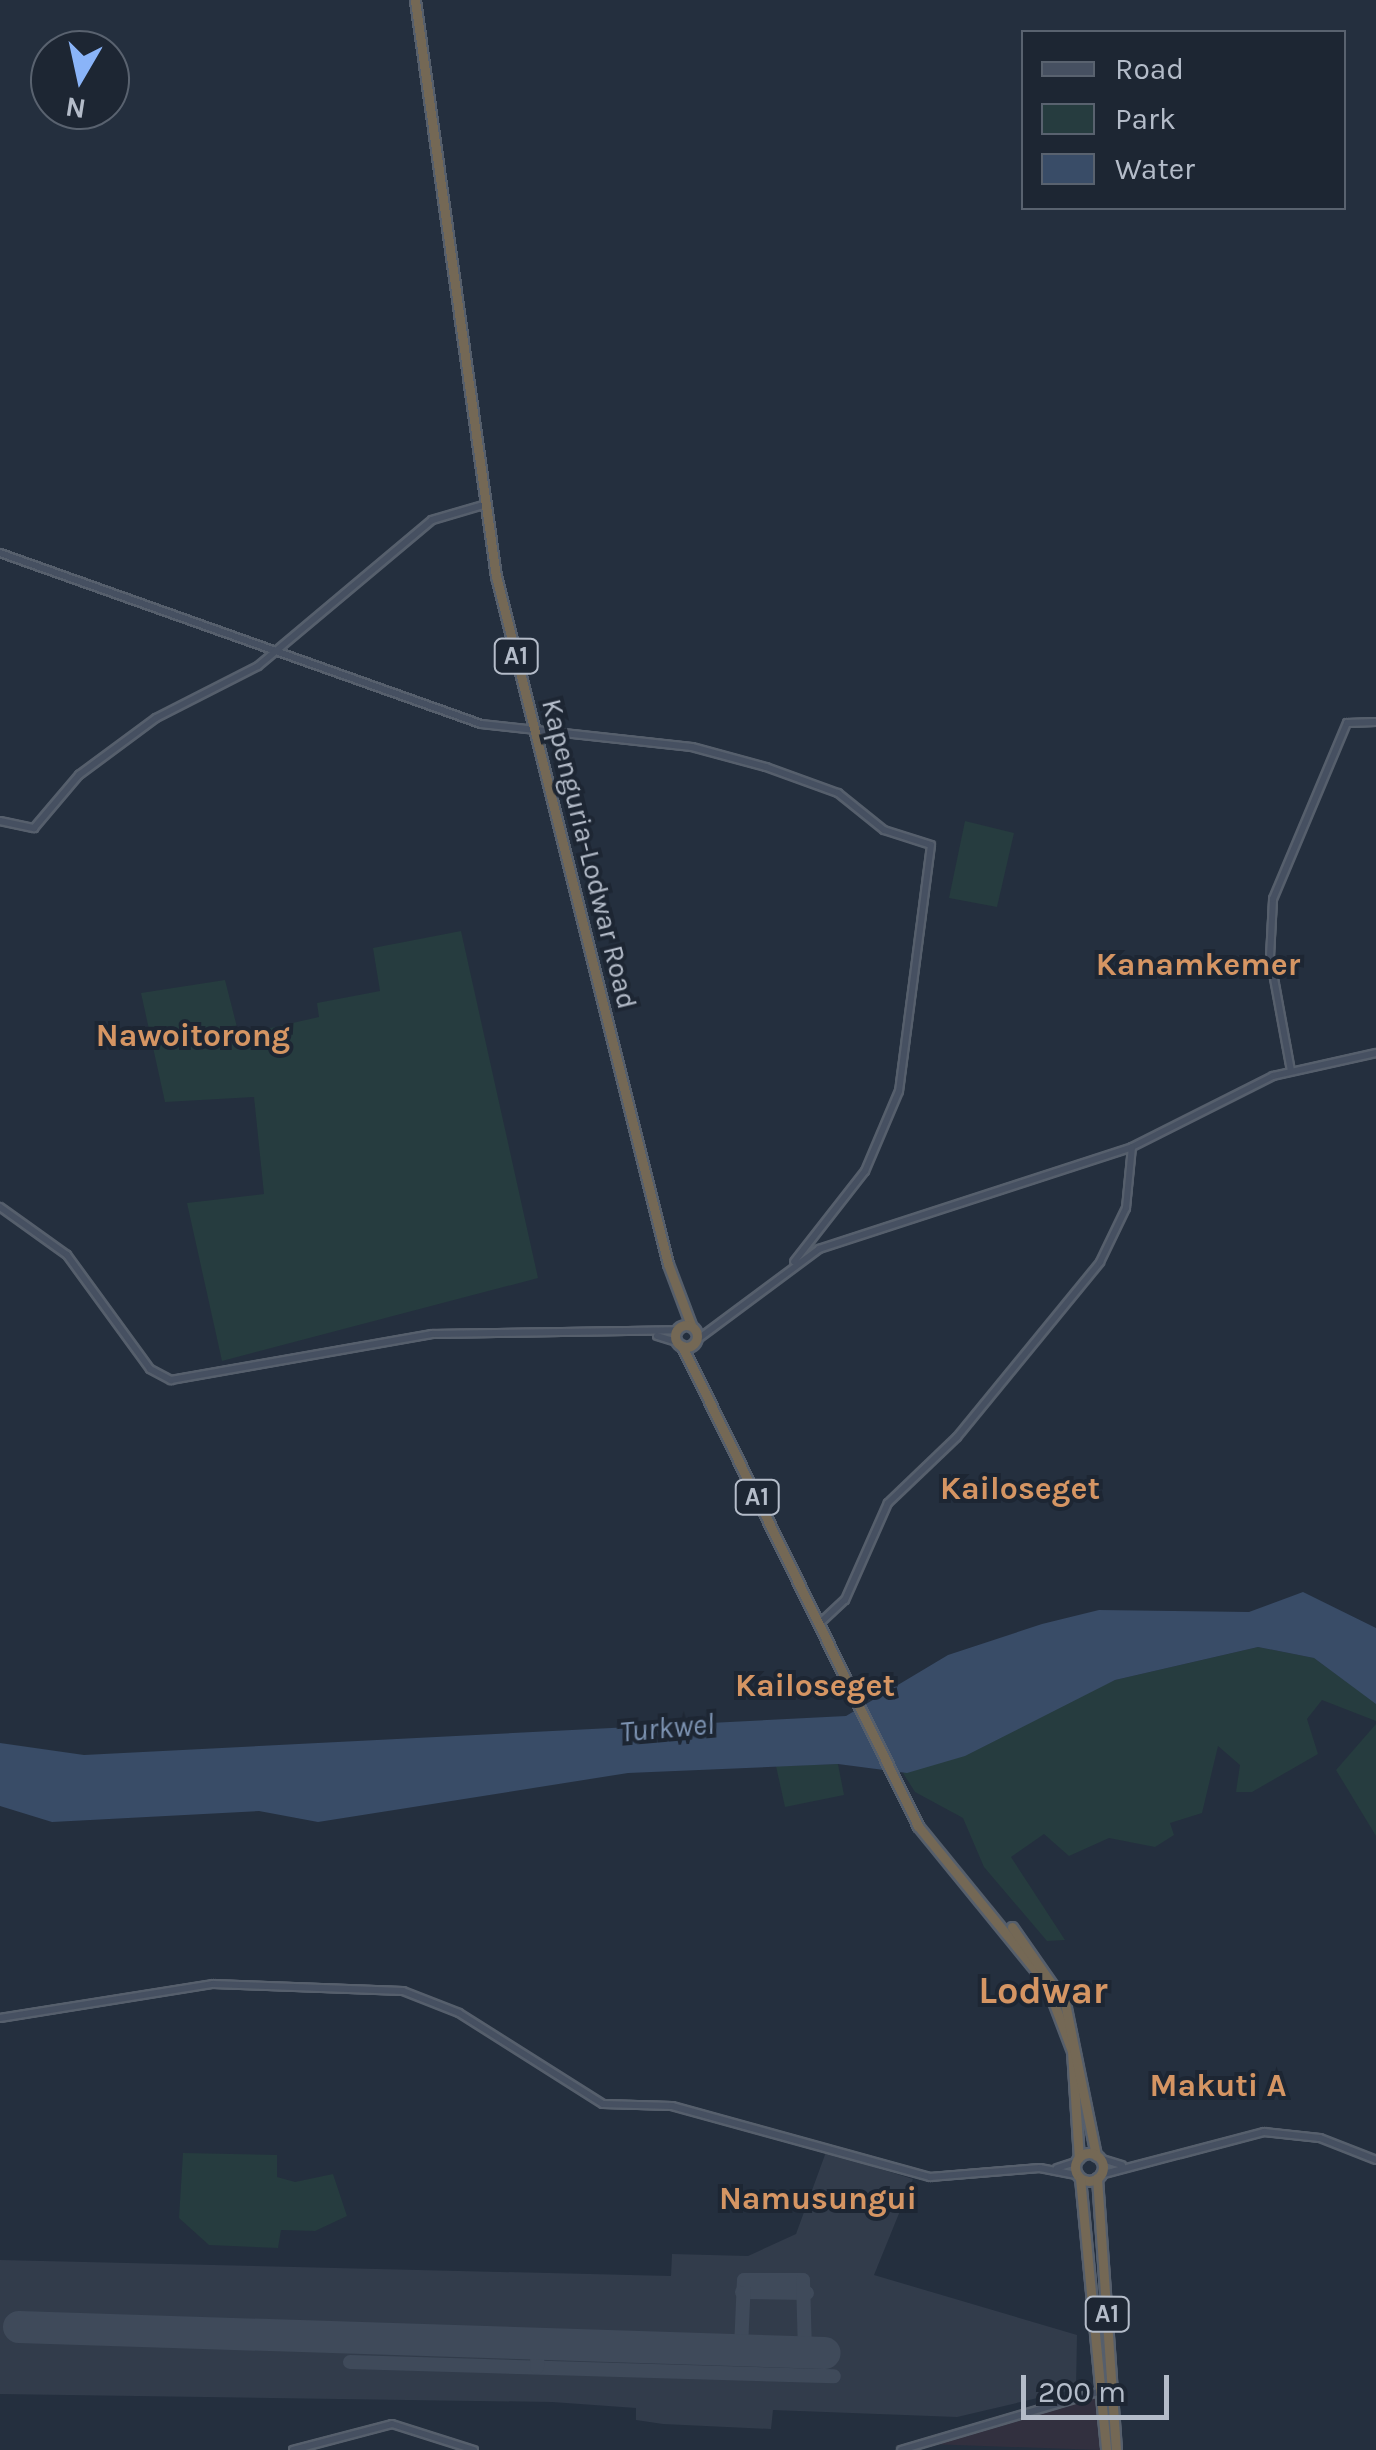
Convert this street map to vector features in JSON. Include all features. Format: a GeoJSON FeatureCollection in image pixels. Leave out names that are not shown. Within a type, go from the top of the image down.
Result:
{"type":"FeatureCollection","features":[{"type":"Feature","properties":{"kind":"highway","name":"Kapenguria-Lodwar Road"},"geometry":{"type":"LineString","coordinates":[[415,0],[483,505],[678,1300],[697,1340]]}},
{"type":"Feature","properties":{"kind":"highway","name":"Kapenguria-Lodwar Road"},"geometry":{"type":"LineString","coordinates":[[678,1300],[680,1344]]}},
{"type":"Feature","properties":{"kind":"highway"},"geometry":{"type":"LineString","coordinates":[[677,1329],[692,1326]]}},
{"type":"Feature","properties":{"kind":"highway","name":"A1"},"geometry":{"type":"LineString","coordinates":[[697,1340],[698,1369]]}},
{"type":"Feature","properties":{"kind":"highway"},"geometry":{"type":"LineString","coordinates":[[680,1344],[697,1340]]}},
{"type":"Feature","properties":{"kind":"highway","name":"A1"},"geometry":{"type":"LineString","coordinates":[[680,1344],[698,1369],[894,1775],[938,1855],[1038,1956],[1066,2003],[1098,2157],[1116,2450]]}},
{"type":"Feature","properties":{"kind":"highway","name":"A1"},"geometry":{"type":"LineString","coordinates":[[987,1906],[1046,1983],[1069,2040],[1106,2450]]}},
{"type":"Feature","properties":{"kind":"highway"},"geometry":{"type":"LineString","coordinates":[[1078,2160],[1098,2157]]}},
{"type":"Feature","properties":{"kind":"highway"},"geometry":{"type":"LineString","coordinates":[[1079,2176],[1099,2176]]}},
{"type":"Feature","properties":{"kind":"street"},"geometry":{"type":"LineString","coordinates":[[0,821],[34,828],[91,765],[274,652],[432,520],[483,505]]}},
{"type":"Feature","properties":{"kind":"street"},"geometry":{"type":"LineString","coordinates":[[0,554],[274,652],[537,737],[566,732],[716,752],[838,793],[884,830],[931,845],[894,1105],[865,1171],[794,1262],[697,1340]]}},
{"type":"Feature","properties":{"kind":"street"},"geometry":{"type":"LineString","coordinates":[[1291,1071],[1270,957],[1274,892],[1347,723],[1376,722]]}},
{"type":"Feature","properties":{"kind":"street"},"geometry":{"type":"LineString","coordinates":[[794,1262],[1132,1146],[1291,1071],[1376,1053]]}},
{"type":"Feature","properties":{"kind":"street"},"geometry":{"type":"LineString","coordinates":[[820,1622],[845,1600],[888,1503],[957,1437],[1100,1262],[1126,1208],[1132,1146]]}},
{"type":"Feature","properties":{"kind":"street"},"geometry":{"type":"LineString","coordinates":[[0,1207],[84,1277],[150,1369],[172,1380],[432,1334],[651,1334],[677,1329]]}},
{"type":"Feature","properties":{"kind":"street"},"geometry":{"type":"LineString","coordinates":[[78,1287],[84,1277]]}},
{"type":"Feature","properties":{"kind":"street"},"geometry":{"type":"LineString","coordinates":[[692,1326],[711,1325]]}},
{"type":"Feature","properties":{"kind":"street"},"geometry":{"type":"LineString","coordinates":[[651,1334],[680,1344]]}},
{"type":"Feature","properties":{"kind":"street"},"geometry":{"type":"LineString","coordinates":[[0,2018],[213,1984],[402,1991],[460,2013],[603,2104],[672,2106],[930,2177],[1056,2168],[1078,2160]]}},
{"type":"Feature","properties":{"kind":"street"},"geometry":{"type":"LineString","coordinates":[[1099,2176],[1123,2165],[1264,2132],[1320,2138],[1376,2160]]}},
{"type":"Feature","properties":{"kind":"street"},"geometry":{"type":"LineString","coordinates":[[1098,2157],[1123,2165]]}},
{"type":"Feature","properties":{"kind":"street"},"geometry":{"type":"LineString","coordinates":[[1056,2168],[1079,2176]]}},
{"type":"Feature","properties":{"kind":"street"},"geometry":{"type":"LineString","coordinates":[[901,2450],[1103,2390]]}},
{"type":"Feature","properties":{"kind":"street"},"geometry":{"type":"LineString","coordinates":[[292,2450],[384,2424],[474,2450]]}},
{"type":"Feature","properties":{"kind":"shaded area"},"geometry":{"type":"Polygon","coordinates":[[[826,2152],[913,2179],[874,2275],[1077,2335],[1076,2389],[957,2417],[773,2410],[771,2429],[663,2424],[636,2420],[636,2408],[552,2402],[0,2394],[0,2260],[671,2276],[672,2254],[748,2256],[796,2234],[826,2152]]]}},
{"type":"Feature","properties":{"kind":"shaded area"},"geometry":{"type":"Polygon","coordinates":[[[1095,2394],[1100,2450],[928,2444],[1095,2394]]]}},
{"type":"Feature","properties":{"kind":"green space"},"geometry":{"type":"Polygon","coordinates":[[[965,821],[1014,833],[997,907],[949,898],[965,821]]]}},
{"type":"Feature","properties":{"kind":"green space"},"geometry":{"type":"Polygon","coordinates":[[[461,931],[538,1278],[222,1361],[187,1203],[264,1194],[254,1097],[165,1102],[141,993],[225,980],[239,1035],[319,1017],[317,1003],[380,991],[373,948],[461,931]]]}},
{"type":"Feature","properties":{"kind":"green space"},"geometry":{"type":"Polygon","coordinates":[[[1258,1647],[1314,1658],[1376,1703],[1376,1721],[1322,1700],[1307,1719],[1318,1754],[1252,1792],[1236,1792],[1240,1765],[1218,1746],[1202,1813],[1170,1823],[1174,1835],[1155,1847],[1109,1838],[1069,1856],[1044,1834],[1011,1857],[1065,1940],[1047,1941],[984,1867],[963,1818],[915,1792],[903,1773],[1115,1680],[1258,1647]]]}},
{"type":"Feature","properties":{"kind":"green space"},"geometry":{"type":"Polygon","coordinates":[[[1376,1724],[1376,1836],[1336,1770],[1376,1724]]]}},
{"type":"Feature","properties":{"kind":"green space"},"geometry":{"type":"Polygon","coordinates":[[[838,1764],[844,1795],[785,1807],[776,1766],[838,1764]]]}},
{"type":"Feature","properties":{"kind":"green space"},"geometry":{"type":"Polygon","coordinates":[[[183,2153],[277,2155],[277,2177],[295,2182],[333,2174],[347,2216],[315,2231],[281,2230],[278,2248],[209,2245],[179,2218],[183,2153]]]}},
{"type":"Feature","properties":{"kind":"water","name":"Turkwel"},"geometry":{"type":"Polygon","coordinates":[[[1303,1592],[1376,1628],[1376,1704],[1314,1658],[1258,1647],[1115,1680],[965,1756],[907,1773],[838,1764],[628,1773],[318,1822],[259,1811],[52,1822],[0,1806],[0,1743],[84,1755],[846,1716],[948,1655],[1042,1624],[1099,1610],[1249,1612],[1303,1592]]]}},
{"type":"Feature","properties":{"kind":"taxiway"},"geometry":{"type":"LineString","coordinates":[[741,2348],[744,2280],[803,2280],[805,2352]]}},
{"type":"Feature","properties":{"kind":"taxiway"},"geometry":{"type":"LineString","coordinates":[[742,2292],[807,2293]]}},
{"type":"Feature","properties":{"kind":"taxiway"},"geometry":{"type":"LineString","coordinates":[[537,2367],[538,2343]]}},
{"type":"Feature","properties":{"kind":"taxiway"},"geometry":{"type":"LineString","coordinates":[[350,2362],[834,2376]]}},
{"type":"Feature","properties":{"kind":"runway"},"geometry":{"type":"LineString","coordinates":[[19,2327],[825,2353]]}},
{"type":"Feature","properties":{"kind":"district","name":"Kanamkemer"},"geometry":{"type":"Point","coordinates":[1198,965]}},
{"type":"Feature","properties":{"kind":"district","name":"Nawoitorong"},"geometry":{"type":"Point","coordinates":[193,1036]}},
{"type":"Feature","properties":{"kind":"district","name":"Kailoseget"},"geometry":{"type":"Point","coordinates":[1020,1489]}},
{"type":"Feature","properties":{"kind":"district","name":"Kailoseget"},"geometry":{"type":"Point","coordinates":[815,1686]}},
{"type":"Feature","properties":{"kind":"district","name":"Lodwar"},"geometry":{"type":"Point","coordinates":[1043,1991]}},
{"type":"Feature","properties":{"kind":"district","name":"Makuti A"},"geometry":{"type":"Point","coordinates":[1218,2086]}},
{"type":"Feature","properties":{"kind":"district","name":"Namusungui"},"geometry":{"type":"Point","coordinates":[818,2199]}}]}
